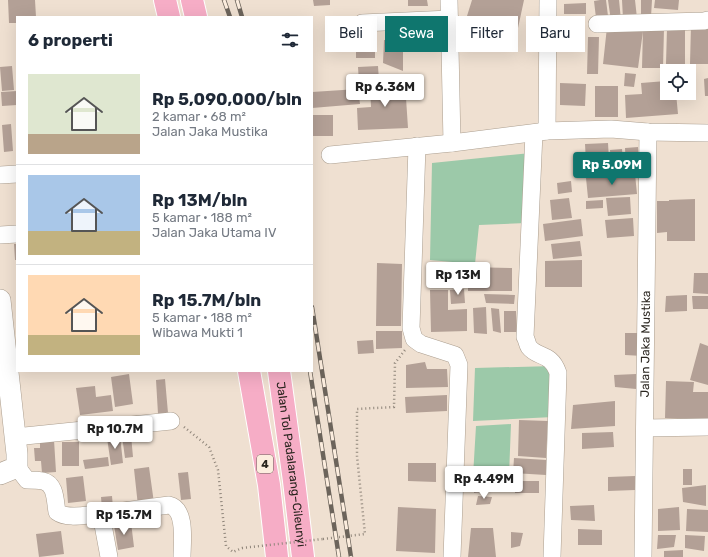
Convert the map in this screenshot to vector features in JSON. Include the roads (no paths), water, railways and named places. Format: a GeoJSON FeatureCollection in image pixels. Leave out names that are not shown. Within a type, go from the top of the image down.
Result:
{"type":"FeatureCollection","features":[{"type":"Feature","properties":{"kind":"highway"},"geometry":{"type":"LineString","coordinates":[[165,0],[170,16]]}},
{"type":"Feature","properties":{"kind":"highway"},"geometry":{"type":"LineString","coordinates":[[192,0],[196,16]]}},
{"type":"Feature","properties":{"kind":"highway","name":"Jalan Tol Padalarang–Cileunyi"},"geometry":{"type":"LineString","coordinates":[[249,372],[269,484],[277,557]]}},
{"type":"Feature","properties":{"kind":"highway","name":"Jalan Tol Padalarang–Cileunyi"},"geometry":{"type":"LineString","coordinates":[[279,372],[303,557]]}},
{"type":"Feature","properties":{"kind":"street"},"geometry":{"type":"LineString","coordinates":[[449,0],[452,142]]}},
{"type":"Feature","properties":{"kind":"street"},"geometry":{"type":"LineString","coordinates":[[548,0],[526,337],[528,346],[532,350],[551,360],[556,366],[558,373],[552,557]]}},
{"type":"Feature","properties":{"kind":"street"},"geometry":{"type":"LineString","coordinates":[[377,22],[450,19]]}},
{"type":"Feature","properties":{"kind":"street"},"geometry":{"type":"LineString","coordinates":[[597,24],[708,20]]}},
{"type":"Feature","properties":{"kind":"street"},"geometry":{"type":"LineString","coordinates":[[330,155],[540,132],[611,129],[648,132],[708,133]]}},
{"type":"Feature","properties":{"kind":"street","name":"Jalan Jaka Mustika"},"geometry":{"type":"LineString","coordinates":[[643,557],[648,132]]}},
{"type":"Feature","properties":{"kind":"street"},"geometry":{"type":"LineString","coordinates":[[417,146],[411,328],[414,339],[420,344],[456,356],[459,365],[452,557]]}},
{"type":"Feature","properties":{"kind":"street"},"geometry":{"type":"LineString","coordinates":[[0,175],[16,174]]}},
{"type":"Feature","properties":{"kind":"street"},"geometry":{"type":"LineString","coordinates":[[0,235],[16,234]]}},
{"type":"Feature","properties":{"kind":"street"},"geometry":{"type":"LineString","coordinates":[[0,308],[11,347],[14,437],[17,454],[8,470],[27,480],[43,481],[49,484],[54,491],[57,512],[61,515],[101,514],[169,505],[174,506],[180,514],[182,557]]}},
{"type":"Feature","properties":{"kind":"street"},"geometry":{"type":"LineString","coordinates":[[14,437],[171,421]]}},
{"type":"Feature","properties":{"kind":"street"},"geometry":{"type":"LineString","coordinates":[[645,428],[708,427]]}},
{"type":"Feature","properties":{"kind":"street"},"geometry":{"type":"LineString","coordinates":[[101,514],[109,557]]}},
{"type":"Feature","properties":{"kind":"railway"},"geometry":{"type":"LineString","coordinates":[[224,0],[230,16]]}},
{"type":"Feature","properties":{"kind":"railway"},"geometry":{"type":"LineString","coordinates":[[237,0],[242,16]]}},
{"type":"Feature","properties":{"kind":"railway"},"geometry":{"type":"LineString","coordinates":[[313,313],[351,557]]}},
{"type":"Feature","properties":{"kind":"railway"},"geometry":{"type":"LineString","coordinates":[[310,372],[339,557]]}}]}
